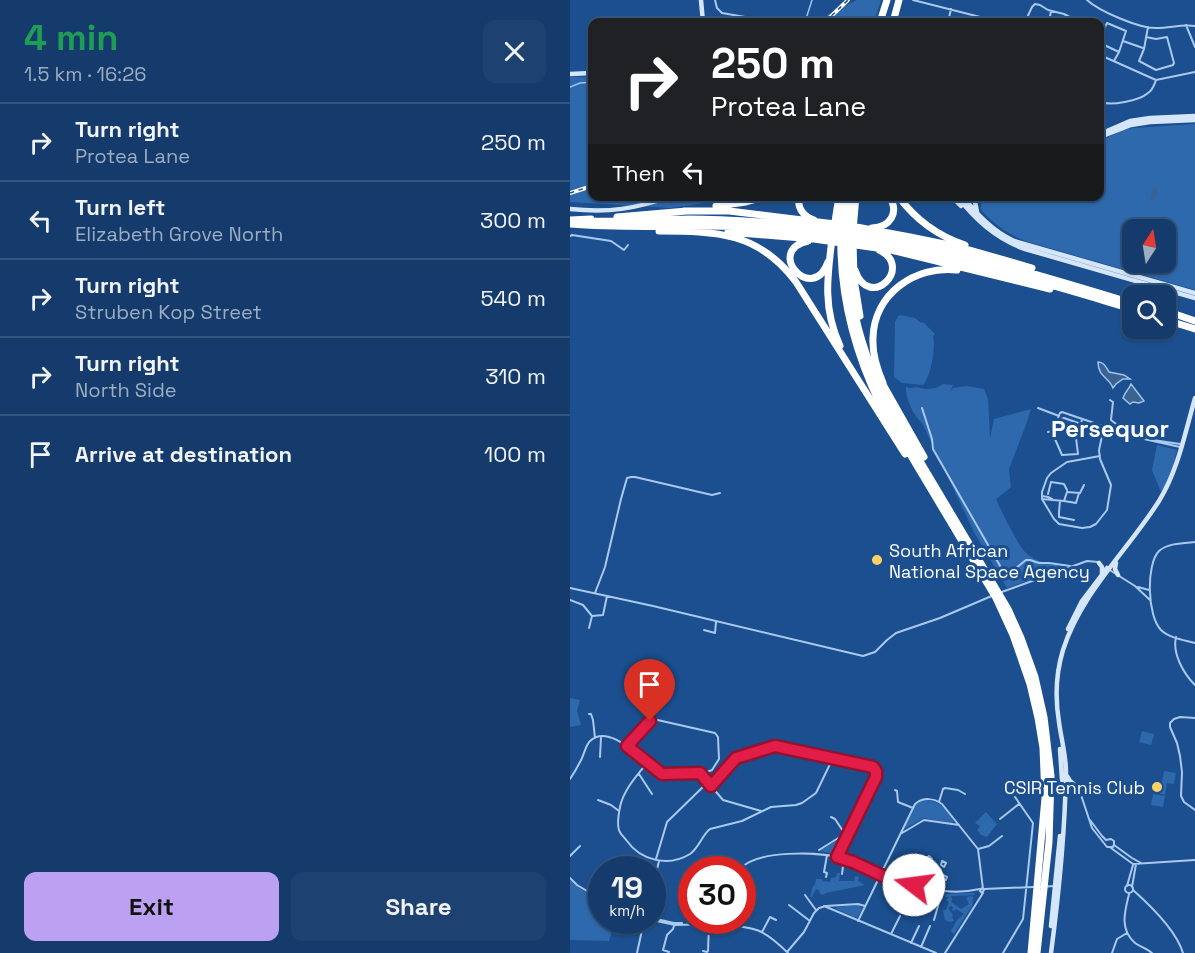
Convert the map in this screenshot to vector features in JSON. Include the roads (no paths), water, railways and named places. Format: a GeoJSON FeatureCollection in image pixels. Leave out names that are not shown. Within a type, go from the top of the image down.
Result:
{"type":"FeatureCollection","features":[{"type":"Feature","properties":{"kind":"highway"},"geometry":{"type":"LineString","coordinates":[[883,18],[889,0]]}},
{"type":"Feature","properties":{"kind":"highway"},"geometry":{"type":"LineString","coordinates":[[895,18],[899,0]]}},
{"type":"Feature","properties":{"kind":"highway"},"geometry":{"type":"LineString","coordinates":[[570,223],[684,211],[750,201]]}},
{"type":"Feature","properties":{"kind":"highway"},"geometry":{"type":"LineString","coordinates":[[799,201],[799,206],[805,215],[812,219],[844,220],[873,228],[886,224],[891,218],[894,210],[892,201]]}},
{"type":"Feature","properties":{"kind":"highway"},"geometry":{"type":"LineString","coordinates":[[838,201],[844,220],[860,319],[872,360],[885,389],[959,518],[963,536],[1013,635],[1030,684],[1040,728],[1044,773],[1044,814],[1031,953]]}},
{"type":"Feature","properties":{"kind":"highway"},"geometry":{"type":"LineString","coordinates":[[844,201],[844,220],[849,249],[855,271],[861,282],[875,287],[886,283],[891,277],[891,262],[882,251],[849,249]]}},
{"type":"Feature","properties":{"kind":"highway"},"geometry":{"type":"LineString","coordinates":[[844,220],[849,201]]}},
{"type":"Feature","properties":{"kind":"highway"},"geometry":{"type":"LineString","coordinates":[[832,246],[809,240],[801,243],[792,252],[790,258],[792,267],[804,278],[822,273],[854,201]]}},
{"type":"Feature","properties":{"kind":"highway"},"geometry":{"type":"LineString","coordinates":[[844,220],[858,201]]}},
{"type":"Feature","properties":{"kind":"highway"},"geometry":{"type":"LineString","coordinates":[[902,201],[916,216],[939,234],[1122,302]]}},
{"type":"Feature","properties":{"kind":"highway"},"geometry":{"type":"LineString","coordinates":[[684,211],[729,211],[844,220],[975,251],[1019,264]]}},
{"type":"Feature","properties":{"kind":"highway"},"geometry":{"type":"LineString","coordinates":[[570,223],[613,230],[771,235],[849,249],[907,254],[1122,304]]}},
{"type":"Feature","properties":{"kind":"highway"},"geometry":{"type":"LineString","coordinates":[[570,223],[612,227],[739,226],[807,232],[862,240],[968,261],[1122,303]]}},
{"type":"Feature","properties":{"kind":"highway"},"geometry":{"type":"LineString","coordinates":[[682,231],[734,237],[751,243],[774,257],[796,282],[954,532],[963,536]]}},
{"type":"Feature","properties":{"kind":"highway"},"geometry":{"type":"LineString","coordinates":[[832,246],[827,293],[830,319],[838,342],[864,390]]}},
{"type":"Feature","properties":{"kind":"highway"},"geometry":{"type":"LineString","coordinates":[[849,249],[841,272],[848,315],[868,378],[880,404],[1001,596],[1014,620],[1030,661],[1044,717],[1051,776],[1049,842],[1037,953]]}},
{"type":"Feature","properties":{"kind":"highway"},"geometry":{"type":"LineString","coordinates":[[885,389],[875,358],[873,336],[879,311],[892,292],[913,277],[934,270],[992,275]]}},
{"type":"Feature","properties":{"kind":"highway"},"geometry":{"type":"LineString","coordinates":[[1176,315],[1195,322]]}},
{"type":"Feature","properties":{"kind":"highway"},"geometry":{"type":"LineString","coordinates":[[1176,323],[1195,329]]}},
{"type":"Feature","properties":{"kind":"street"},"geometry":{"type":"LineString","coordinates":[[701,0],[703,18]]}},
{"type":"Feature","properties":{"kind":"street"},"geometry":{"type":"LineString","coordinates":[[715,0],[718,10],[724,14],[749,18]]}},
{"type":"Feature","properties":{"kind":"street"},"geometry":{"type":"LineString","coordinates":[[913,0],[985,18]]}},
{"type":"Feature","properties":{"kind":"street"},"geometry":{"type":"LineString","coordinates":[[1087,0],[1134,24],[1156,28],[1186,25],[1195,27]]}},
{"type":"Feature","properties":{"kind":"street"},"geometry":{"type":"LineString","coordinates":[[1028,18],[1035,4],[1071,18]]}},
{"type":"Feature","properties":{"kind":"street"},"geometry":{"type":"LineString","coordinates":[[949,18],[951,9]]}},
{"type":"Feature","properties":{"kind":"street"},"geometry":{"type":"LineString","coordinates":[[1050,18],[1051,11]]}},
{"type":"Feature","properties":{"kind":"street"},"geometry":{"type":"LineString","coordinates":[[1104,27],[1107,23],[1126,31],[1114,61]]}},
{"type":"Feature","properties":{"kind":"street"},"geometry":{"type":"LineString","coordinates":[[1186,25],[1195,47]]}},
{"type":"Feature","properties":{"kind":"street"},"geometry":{"type":"LineString","coordinates":[[1148,27],[1139,61],[1156,70]]}},
{"type":"Feature","properties":{"kind":"street"},"geometry":{"type":"LineString","coordinates":[[1146,37],[1156,39],[1166,37],[1174,64],[1156,70],[1151,79]]}},
{"type":"Feature","properties":{"kind":"street"},"geometry":{"type":"LineString","coordinates":[[1123,41],[1144,49]]}},
{"type":"Feature","properties":{"kind":"street"},"geometry":{"type":"LineString","coordinates":[[1104,46],[1119,52]]}},
{"type":"Feature","properties":{"kind":"street"},"geometry":{"type":"LineString","coordinates":[[1104,57],[1156,80],[1195,72]]}},
{"type":"Feature","properties":{"kind":"street"},"geometry":{"type":"LineString","coordinates":[[570,74],[588,73]]}},
{"type":"Feature","properties":{"kind":"street"},"geometry":{"type":"LineString","coordinates":[[1104,103],[1143,96],[1151,91],[1156,80]]}},
{"type":"Feature","properties":{"kind":"street"},"geometry":{"type":"LineString","coordinates":[[1104,134],[1130,122],[1150,118],[1195,118]]}},
{"type":"Feature","properties":{"kind":"street"},"geometry":{"type":"LineString","coordinates":[[588,211],[631,207],[650,201]]}},
{"type":"Feature","properties":{"kind":"street"},"geometry":{"type":"LineString","coordinates":[[570,209],[608,211],[632,208],[655,201]]}},
{"type":"Feature","properties":{"kind":"street"},"geometry":{"type":"LineString","coordinates":[[958,201],[996,231],[1019,243],[1194,297]]}},
{"type":"Feature","properties":{"kind":"street"},"geometry":{"type":"LineString","coordinates":[[962,201],[977,216]]}},
{"type":"Feature","properties":{"kind":"street"},"geometry":{"type":"LineString","coordinates":[[966,201],[977,216]]}},
{"type":"Feature","properties":{"kind":"street"},"geometry":{"type":"LineString","coordinates":[[977,201],[975,204],[977,216]]}},
{"type":"Feature","properties":{"kind":"street"},"geometry":{"type":"LineString","coordinates":[[570,236],[611,241],[624,250],[628,245]]}},
{"type":"Feature","properties":{"kind":"street"},"geometry":{"type":"LineString","coordinates":[[1056,886],[1065,821],[1066,791],[1055,699],[1058,664],[1063,642],[1082,601],[1102,574],[1117,560],[1145,522],[1168,484],[1182,446],[1195,398]]}},
{"type":"Feature","properties":{"kind":"street"},"geometry":{"type":"LineString","coordinates":[[1110,400],[1113,402],[1111,420],[1130,428],[1135,436]]}},
{"type":"Feature","properties":{"kind":"street"},"geometry":{"type":"LineString","coordinates":[[922,408],[933,448],[1003,571],[1011,573],[1026,560],[1070,566]]}},
{"type":"Feature","properties":{"kind":"street"},"geometry":{"type":"LineString","coordinates":[[1038,408],[1059,416]]}},
{"type":"Feature","properties":{"kind":"street"},"geometry":{"type":"LineString","coordinates":[[1048,432],[1053,431],[1059,416],[1064,413],[1150,441],[1182,446]]}},
{"type":"Feature","properties":{"kind":"street"},"geometry":{"type":"LineString","coordinates":[[1078,453],[1062,455],[1055,439],[1063,418],[1081,424]]}},
{"type":"Feature","properties":{"kind":"street"},"geometry":{"type":"LineString","coordinates":[[1079,459],[1076,438],[1082,419]]}},
{"type":"Feature","properties":{"kind":"street"},"geometry":{"type":"LineString","coordinates":[[1100,456],[1067,462],[1046,479],[1042,497],[1059,524],[1087,528],[1096,524],[1107,510],[1111,485],[1099,447],[1104,427]]}},
{"type":"Feature","properties":{"kind":"street"},"geometry":{"type":"LineString","coordinates":[[595,594],[605,567],[627,478],[635,477],[712,495],[720,493]]}},
{"type":"Feature","properties":{"kind":"street"},"geometry":{"type":"LineString","coordinates":[[1048,494],[1051,482],[1064,484],[1067,492],[1062,501],[1059,516],[1074,520]]}},
{"type":"Feature","properties":{"kind":"street"},"geometry":{"type":"LineString","coordinates":[[1042,497],[1048,496],[1052,499],[1076,503],[1084,485]]}},
{"type":"Feature","properties":{"kind":"street"},"geometry":{"type":"LineString","coordinates":[[1067,492],[1079,493]]}},
{"type":"Feature","properties":{"kind":"street"},"geometry":{"type":"LineString","coordinates":[[1112,847],[1113,840],[1108,838],[1106,840],[1092,828],[1081,792],[1069,781],[1066,773],[1057,704],[1058,676],[1066,640],[1079,614],[1108,569],[1152,511]]}},
{"type":"Feature","properties":{"kind":"street"},"geometry":{"type":"LineString","coordinates":[[1195,542],[1167,546],[1159,551],[1153,562],[1149,590],[1158,626],[1164,633],[1195,643]]}},
{"type":"Feature","properties":{"kind":"street"},"geometry":{"type":"LineString","coordinates":[[570,588],[863,656],[873,653],[896,633],[1089,560],[1099,563],[1118,575],[1150,600]]}},
{"type":"Feature","properties":{"kind":"street"},"geometry":{"type":"LineString","coordinates":[[1117,560],[1115,568],[1118,575]]}},
{"type":"Feature","properties":{"kind":"street"},"geometry":{"type":"LineString","coordinates":[[1099,563],[1102,567],[1102,574]]}},
{"type":"Feature","properties":{"kind":"street"},"geometry":{"type":"LineString","coordinates":[[1136,587],[1149,590]]}},
{"type":"Feature","properties":{"kind":"street"},"geometry":{"type":"LineString","coordinates":[[592,616],[603,616],[607,596]]}},
{"type":"Feature","properties":{"kind":"street"},"geometry":{"type":"LineString","coordinates":[[570,600],[583,605],[592,616],[590,628]]}},
{"type":"Feature","properties":{"kind":"street"},"geometry":{"type":"LineString","coordinates":[[704,630],[711,635],[716,633],[716,622]]}},
{"type":"Feature","properties":{"kind":"street"},"geometry":{"type":"LineString","coordinates":[[1176,638],[1177,655],[1186,675],[1195,685]]}},
{"type":"Feature","properties":{"kind":"street"},"geometry":{"type":"LineString","coordinates":[[589,714],[593,720],[595,738]]}},
{"type":"Feature","properties":{"kind":"street"},"geometry":{"type":"LineString","coordinates":[[1195,718],[1179,717],[1170,723],[1180,756],[1181,796],[1184,802],[1195,810]]}},
{"type":"Feature","properties":{"kind":"street"},"geometry":{"type":"LineString","coordinates":[[570,778],[588,745],[595,738],[601,737],[615,739],[627,746],[664,775],[710,771],[719,761],[718,737],[713,732],[652,719],[627,746]]}},
{"type":"Feature","properties":{"kind":"street"},"geometry":{"type":"LineString","coordinates":[[600,757],[601,737]]}},
{"type":"Feature","properties":{"kind":"street"},"geometry":{"type":"LineString","coordinates":[[711,786],[736,758],[771,747],[871,766],[876,771],[875,779],[837,857]]}},
{"type":"Feature","properties":{"kind":"street"},"geometry":{"type":"LineString","coordinates":[[666,860],[689,854],[710,828],[745,820],[774,806],[800,805],[814,796],[833,758]]}},
{"type":"Feature","properties":{"kind":"street"},"geometry":{"type":"LineString","coordinates":[[643,856],[632,848],[619,831],[619,811],[622,801],[647,763]]}},
{"type":"Feature","properties":{"kind":"street"},"geometry":{"type":"LineString","coordinates":[[700,773],[723,800],[761,811]]}},
{"type":"Feature","properties":{"kind":"street"},"geometry":{"type":"LineString","coordinates":[[1050,953],[1066,773]]}},
{"type":"Feature","properties":{"kind":"street"},"geometry":{"type":"LineString","coordinates":[[639,774],[652,794]]}},
{"type":"Feature","properties":{"kind":"street"},"geometry":{"type":"LineString","coordinates":[[659,856],[668,821],[708,782]]}},
{"type":"Feature","properties":{"kind":"street"},"geometry":{"type":"LineString","coordinates":[[1064,784],[1076,786]]}},
{"type":"Feature","properties":{"kind":"street"},"geometry":{"type":"LineString","coordinates":[[1066,791],[1069,787],[1076,786]]}},
{"type":"Feature","properties":{"kind":"street"},"geometry":{"type":"LineString","coordinates":[[939,802],[945,788],[958,790],[965,794]]}},
{"type":"Feature","properties":{"kind":"street"},"geometry":{"type":"LineString","coordinates":[[896,790],[898,802],[913,808]]}},
{"type":"Feature","properties":{"kind":"street"},"geometry":{"type":"LineString","coordinates":[[1003,953],[1022,921],[1028,887],[1033,823],[1015,797]]}},
{"type":"Feature","properties":{"kind":"street"},"geometry":{"type":"LineString","coordinates":[[858,921],[917,801],[931,799],[939,802],[978,849],[982,891],[945,953]]}},
{"type":"Feature","properties":{"kind":"street"},"geometry":{"type":"LineString","coordinates":[[598,800],[619,811]]}},
{"type":"Feature","properties":{"kind":"street"},"geometry":{"type":"LineString","coordinates":[[1000,819],[1019,804]]}},
{"type":"Feature","properties":{"kind":"street"},"geometry":{"type":"LineString","coordinates":[[831,817],[835,819],[845,834]]}},
{"type":"Feature","properties":{"kind":"street"},"geometry":{"type":"LineString","coordinates":[[900,834],[924,820],[959,825]]}},
{"type":"Feature","properties":{"kind":"street"},"geometry":{"type":"LineString","coordinates":[[819,850],[850,830]]}},
{"type":"Feature","properties":{"kind":"street"},"geometry":{"type":"LineString","coordinates":[[1097,833],[1108,848],[1112,847],[1135,862],[1195,860]]}},
{"type":"Feature","properties":{"kind":"street"},"geometry":{"type":"LineString","coordinates":[[978,849],[989,846],[1002,836]]}},
{"type":"Feature","properties":{"kind":"street"},"geometry":{"type":"LineString","coordinates":[[1105,844],[1106,840]]}},
{"type":"Feature","properties":{"kind":"street"},"geometry":{"type":"LineString","coordinates":[[570,856],[580,846]]}},
{"type":"Feature","properties":{"kind":"street"},"geometry":{"type":"LineString","coordinates":[[756,860],[780,855],[813,853],[827,855],[844,858],[880,875],[944,892],[1056,886]]}},
{"type":"Feature","properties":{"kind":"street"},"geometry":{"type":"LineString","coordinates":[[826,877],[827,873],[824,872],[827,855]]}},
{"type":"Feature","properties":{"kind":"street"},"geometry":{"type":"LineString","coordinates":[[842,874],[844,858]]}},
{"type":"Feature","properties":{"kind":"street"},"geometry":{"type":"LineString","coordinates":[[1131,891],[1125,891],[1135,862]]}},
{"type":"Feature","properties":{"kind":"street"},"geometry":{"type":"LineString","coordinates":[[1135,862],[1124,920],[1125,929],[1134,942],[1152,953]]}},
{"type":"Feature","properties":{"kind":"street"},"geometry":{"type":"LineString","coordinates":[[934,920],[948,878],[938,863]]}},
{"type":"Feature","properties":{"kind":"street"},"geometry":{"type":"LineString","coordinates":[[914,885],[919,877]]}},
{"type":"Feature","properties":{"kind":"street"},"geometry":{"type":"LineString","coordinates":[[570,878],[588,892]]}},
{"type":"Feature","properties":{"kind":"street"},"geometry":{"type":"LineString","coordinates":[[892,906],[899,880]]}},
{"type":"Feature","properties":{"kind":"street"},"geometry":{"type":"LineString","coordinates":[[1127,886],[1165,923],[1183,953]]}},
{"type":"Feature","properties":{"kind":"street"},"geometry":{"type":"LineString","coordinates":[[918,908],[925,906],[930,889]]}},
{"type":"Feature","properties":{"kind":"street"},"geometry":{"type":"LineString","coordinates":[[806,895],[816,910]]}},
{"type":"Feature","properties":{"kind":"street"},"geometry":{"type":"LineString","coordinates":[[849,905],[850,900]]}},
{"type":"Feature","properties":{"kind":"street"},"geometry":{"type":"LineString","coordinates":[[756,929],[788,953],[816,910],[824,906],[860,904],[865,906]]}},
{"type":"Feature","properties":{"kind":"street"},"geometry":{"type":"LineString","coordinates":[[789,905],[810,921]]}},
{"type":"Feature","properties":{"kind":"street"},"geometry":{"type":"LineString","coordinates":[[824,906],[936,953]]}},
{"type":"Feature","properties":{"kind":"street"},"geometry":{"type":"LineString","coordinates":[[891,934],[900,916]]}},
{"type":"Feature","properties":{"kind":"street"},"geometry":{"type":"LineString","coordinates":[[762,932],[770,917],[776,920]]}},
{"type":"Feature","properties":{"kind":"street"},"geometry":{"type":"LineString","coordinates":[[666,922],[678,924]]}},
{"type":"Feature","properties":{"kind":"street"},"geometry":{"type":"LineString","coordinates":[[674,924],[678,924]]}},
{"type":"Feature","properties":{"kind":"street"},"geometry":{"type":"LineString","coordinates":[[669,952],[663,951],[664,945],[667,934],[673,929],[674,924]]}},
{"type":"Feature","properties":{"kind":"street"},"geometry":{"type":"LineString","coordinates":[[911,943],[919,926]]}},
{"type":"Feature","properties":{"kind":"street"},"geometry":{"type":"LineString","coordinates":[[921,947],[930,926]]}},
{"type":"Feature","properties":{"kind":"street"},"geometry":{"type":"LineString","coordinates":[[1112,953],[1117,939],[1127,933]]}},
{"type":"Feature","properties":{"kind":"street"},"geometry":{"type":"LineString","coordinates":[[637,953],[642,934]]}},
{"type":"Feature","properties":{"kind":"street"},"geometry":{"type":"LineString","coordinates":[[703,951],[708,951],[709,934]]}},
{"type":"Feature","properties":{"kind":"waterway"},"geometry":{"type":"LineString","coordinates":[[806,18],[812,0]]}},
{"type":"Feature","properties":{"kind":"waterway"},"geometry":{"type":"LineString","coordinates":[[570,87],[588,82]]}},
{"type":"Feature","properties":{"kind":"waterway"},"geometry":{"type":"LineString","coordinates":[[1152,199],[1155,190]]}},
{"type":"Feature","properties":{"kind":"railway"},"geometry":{"type":"LineString","coordinates":[[829,18],[848,0]]}},
{"type":"Feature","properties":{"kind":"railway"},"geometry":{"type":"LineString","coordinates":[[570,193],[588,187]]}},
{"type":"Feature","properties":{"kind":"place","name":"South African National Space Agency"},"geometry":{"type":"Point","coordinates":[877,560]}},
{"type":"Feature","properties":{"kind":"place","name":"CSIR Tennis Club"},"geometry":{"type":"Point","coordinates":[1157,787]}},
{"type":"Feature","properties":{"kind":"district","name":"Persequor"},"geometry":{"type":"Point","coordinates":[1110,428]}}]}
